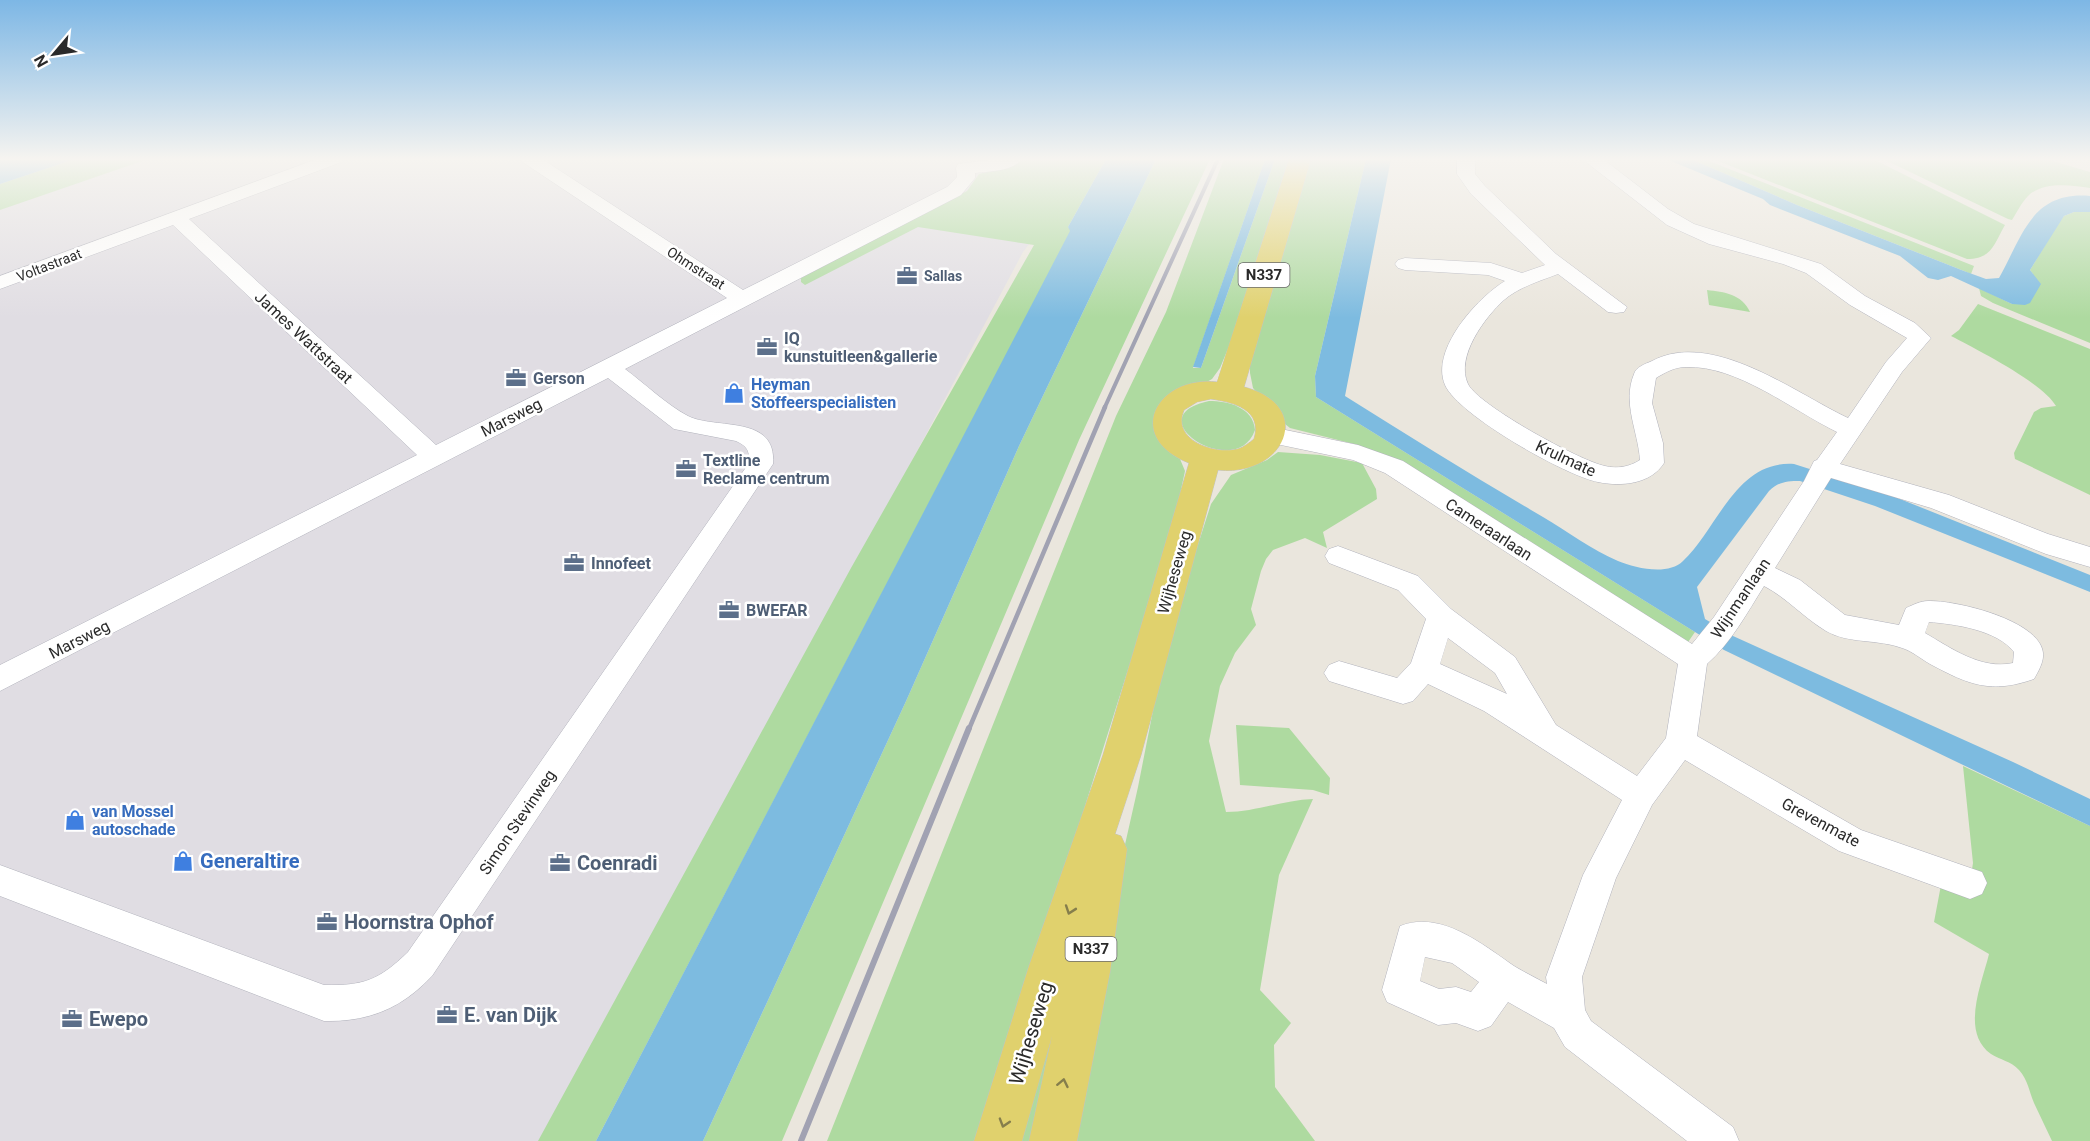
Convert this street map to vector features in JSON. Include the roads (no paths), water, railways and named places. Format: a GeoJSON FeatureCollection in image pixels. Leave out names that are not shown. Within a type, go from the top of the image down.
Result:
{"type":"FeatureCollection","features":[{"type":"Feature","properties":{"kind":"main road","name":"N337"},"geometry":{"type":"LineString","coordinates":[[1228,392],[1284,212]]}},
{"type":"Feature","properties":{"kind":"main road"},"geometry":{"type":"LineString","coordinates":[[1211,390],[1228,392],[1247,398],[1262,408],[1270,421],[1271,435],[1266,445],[1255,453],[1241,458],[1224,460],[1206,458],[1189,452],[1175,443],[1167,431],[1165,419],[1170,408],[1179,399],[1211,390]]}},
{"type":"Feature","properties":{"kind":"main road","name":"Wijheseweg"},"geometry":{"type":"LineString","coordinates":[[998,1141],[1051,966],[1122,755],[1206,458]]}},
{"type":"Feature","properties":{"kind":"main road","name":"Wijheseweg"},"geometry":{"type":"LineString","coordinates":[[1053,1141],[1088,972],[1122,755]]}},
{"type":"Feature","properties":{"kind":"street","name":"Voltastraat"},"geometry":{"type":"LineString","coordinates":[[0,283],[188,212]]}},
{"type":"Feature","properties":{"kind":"street","name":"Ohmstraat"},"geometry":{"type":"LineString","coordinates":[[611,212],[743,299]]}},
{"type":"Feature","properties":{"kind":"street","name":"Marsweg"},"geometry":{"type":"LineString","coordinates":[[0,679],[912,212]]}},
{"type":"Feature","properties":{"kind":"street"},"geometry":{"type":"LineString","coordinates":[[1502,212],[1560,266],[1616,307]]}},
{"type":"Feature","properties":{"kind":"street","name":"Wijnmanlaan"},"geometry":{"type":"LineString","coordinates":[[1567,1015],[1564,976],[1600,875],[1641,795],[1681,742],[1708,644],[1903,352],[1920,338],[1910,327],[1864,305],[1832,279],[1804,265],[1721,242],[1685,227],[1662,212]]}},
{"type":"Feature","properties":{"kind":"street","name":"James Wattstraat"},"geometry":{"type":"LineString","coordinates":[[175,217],[434,457]]}},
{"type":"Feature","properties":{"kind":"street"},"geometry":{"type":"LineString","coordinates":[[1405,264],[1491,269],[1522,280]]}},
{"type":"Feature","properties":{"kind":"street","name":"Krulmate"},"geometry":{"type":"LineString","coordinates":[[1560,266],[1522,280],[1497,295],[1461,338],[1455,361],[1456,384],[1470,401],[1527,440],[1599,474],[1621,476],[1640,472],[1652,464],[1651,443],[1640,403],[1645,374],[1657,364],[1695,360],[1729,366],[1778,389],[1802,405],[1851,429]]}},
{"type":"Feature","properties":{"kind":"street","name":"Simon Stevinweg"},"geometry":{"type":"LineString","coordinates":[[0,880],[324,1003],[350,1005],[365,1002],[391,990],[406,979],[427,954],[761,464],[762,452],[753,439],[742,434],[682,423],[608,367]]}},
{"type":"Feature","properties":{"kind":"street","name":"Cameraarlaan"},"geometry":{"type":"LineString","coordinates":[[1271,435],[1358,453],[1394,467],[1708,644]]}},
{"type":"Feature","properties":{"kind":"street"},"geometry":{"type":"LineString","coordinates":[[1820,475],[1914,492],[2066,551],[2090,557]]}},
{"type":"Feature","properties":{"kind":"street"},"geometry":{"type":"LineString","coordinates":[[1338,555],[1408,583],[1441,617],[1505,665],[1545,734]]}},
{"type":"Feature","properties":{"kind":"street"},"geometry":{"type":"LineString","coordinates":[[1758,571],[1790,587],[1837,624],[1909,638]]}},
{"type":"Feature","properties":{"kind":"street"},"geometry":{"type":"LineString","coordinates":[[1339,673],[1403,692],[1424,669],[1441,617]]}},
{"type":"Feature","properties":{"kind":"street"},"geometry":{"type":"LineString","coordinates":[[1424,669],[1495,702],[1641,795]]}},
{"type":"Feature","properties":{"kind":"street","name":"Grevenmate"},"geometry":{"type":"LineString","coordinates":[[1681,742],[1851,841],[1970,883]]}},
{"type":"Feature","properties":{"kind":"street"},"geometry":{"type":"LineString","coordinates":[[1503,979],[1567,1015],[1578,1034],[1719,1141]]}},
{"type":"Feature","properties":{"kind":"water"},"geometry":{"type":"Polygon","coordinates":[[[1076,212],[1131,212],[1019,446],[907,699],[703,1141],[596,1141],[1070,231],[1068,227],[1076,212]]]}},
{"type":"Feature","properties":{"kind":"water"},"geometry":{"type":"Polygon","coordinates":[[[1247,212],[1256,212],[1201,368],[1193,367],[1247,212]]]}},
{"type":"Feature","properties":{"kind":"water"},"geometry":{"type":"Polygon","coordinates":[[[1353,212],[1381,212],[1345,396],[1608,557],[1633,566],[1651,569],[1677,566],[1695,547],[1743,484],[1757,473],[1774,466],[1794,464],[1885,493],[2090,575],[2090,592],[1875,506],[1795,481],[1779,484],[1769,491],[1697,587],[1705,619],[1733,636],[2090,799],[2090,826],[1724,650],[1316,397],[1315,376],[1353,212]]]}},
{"type":"Feature","properties":{"kind":"water"},"geometry":{"type":"Polygon","coordinates":[[[1788,212],[1815,212],[1986,279],[1999,278],[2023,232],[2038,212],[2073,212],[2064,216],[2030,270],[2041,284],[2030,303],[2025,305],[2012,304],[1951,276],[1938,280],[1928,278],[1900,256],[1788,212]]]}},
{"type":"Feature","properties":{"kind":"railway"},"geometry":{"type":"LineString","coordinates":[[1104,409],[1194,212]]}},
{"type":"Feature","properties":{"kind":"railway"},"geometry":{"type":"LineString","coordinates":[[969,729],[1105,407]]}},
{"type":"Feature","properties":{"kind":"railway"},"geometry":{"type":"LineString","coordinates":[[801,1141],[969,728]]}},
{"type":"Feature","properties":{"kind":"place","name":"Sallas"},"geometry":{"type":"Point","coordinates":[907,276]}},
{"type":"Feature","properties":{"kind":"place","name":"IQ kunstuitleen&gallerie"},"geometry":{"type":"Point","coordinates":[767,347]}},
{"type":"Feature","properties":{"kind":"place","name":"Gerson"},"geometry":{"type":"Point","coordinates":[516,378]}},
{"type":"Feature","properties":{"kind":"place","name":"Heyman Stoffeerspecialisten"},"geometry":{"type":"Point","coordinates":[734,393]}},
{"type":"Feature","properties":{"kind":"place","name":"Textline Reclame centrum"},"geometry":{"type":"Point","coordinates":[686,469]}},
{"type":"Feature","properties":{"kind":"place","name":"Innofeet"},"geometry":{"type":"Point","coordinates":[574,563]}},
{"type":"Feature","properties":{"kind":"place","name":"BWEFAR"},"geometry":{"type":"Point","coordinates":[729,610]}},
{"type":"Feature","properties":{"kind":"place","name":"van Mossel autoschade"},"geometry":{"type":"Point","coordinates":[75,820]}},
{"type":"Feature","properties":{"kind":"place","name":"Generaltire"},"geometry":{"type":"Point","coordinates":[183,861]}},
{"type":"Feature","properties":{"kind":"place","name":"Coenradi"},"geometry":{"type":"Point","coordinates":[560,863]}},
{"type":"Feature","properties":{"kind":"place","name":"Hoornstra Ophof"},"geometry":{"type":"Point","coordinates":[327,922]}},
{"type":"Feature","properties":{"kind":"place","name":"E. van Dijk"},"geometry":{"type":"Point","coordinates":[447,1015]}},
{"type":"Feature","properties":{"kind":"place","name":"Ewepo"},"geometry":{"type":"Point","coordinates":[72,1019]}}]}
